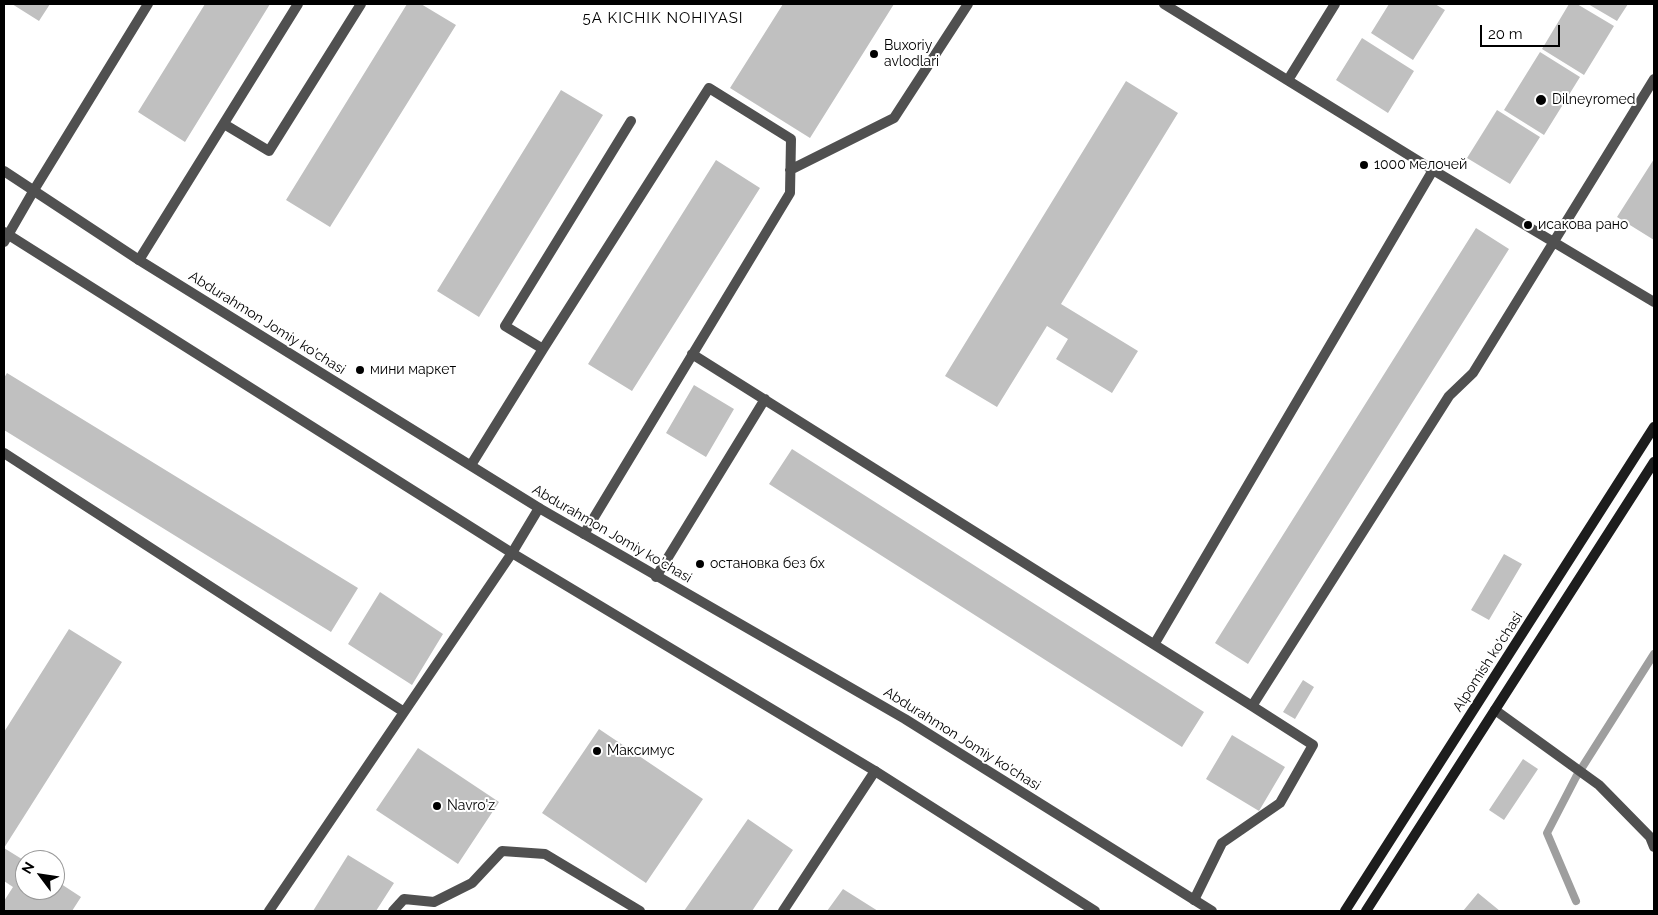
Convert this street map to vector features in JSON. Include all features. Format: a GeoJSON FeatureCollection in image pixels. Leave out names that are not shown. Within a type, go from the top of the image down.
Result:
{"type":"FeatureCollection","features":[{"type":"Feature","properties":{"kind":"main road","name":"Alpomish ko'chasi"},"geometry":{"type":"LineString","coordinates":[[1345,911],[1654,427]]}},
{"type":"Feature","properties":{"kind":"main road"},"geometry":{"type":"LineString","coordinates":[[1366,911],[1654,462]]}},
{"type":"Feature","properties":{"kind":"street"},"geometry":{"type":"LineString","coordinates":[[148,4],[5,236],[512,553],[875,771],[1095,911]]}},
{"type":"Feature","properties":{"kind":"street"},"geometry":{"type":"LineString","coordinates":[[139,260],[298,4]]}},
{"type":"Feature","properties":{"kind":"street"},"geometry":{"type":"LineString","coordinates":[[224,124],[269,151],[361,4]]}},
{"type":"Feature","properties":{"kind":"street"},"geometry":{"type":"LineString","coordinates":[[790,170],[894,118],[968,4]]}},
{"type":"Feature","properties":{"kind":"street"},"geometry":{"type":"LineString","coordinates":[[1164,4],[1433,170],[1654,302]]}},
{"type":"Feature","properties":{"kind":"street"},"geometry":{"type":"LineString","coordinates":[[1288,80],[1335,4]]}},
{"type":"Feature","properties":{"kind":"street"},"geometry":{"type":"LineString","coordinates":[[1252,706],[1448,396],[1473,373],[1654,79]]}},
{"type":"Feature","properties":{"kind":"street"},"geometry":{"type":"LineString","coordinates":[[471,465],[542,349],[709,88],[791,139],[790,193],[584,534]]}},
{"type":"Feature","properties":{"kind":"street"},"geometry":{"type":"LineString","coordinates":[[542,349],[505,326],[631,121]]}},
{"type":"Feature","properties":{"kind":"street"},"geometry":{"type":"LineString","coordinates":[[1154,643],[1433,170]]}},
{"type":"Feature","properties":{"kind":"street","name":"Abdurahmon Jomiy ko'chasi"},"geometry":{"type":"LineString","coordinates":[[4,171],[139,260],[539,508],[905,719],[1212,911]]}},
{"type":"Feature","properties":{"kind":"street"},"geometry":{"type":"LineString","coordinates":[[692,354],[1154,643],[1313,745],[1280,803],[1222,843],[1194,900]]}},
{"type":"Feature","properties":{"kind":"street"},"geometry":{"type":"LineString","coordinates":[[656,577],[765,399]]}},
{"type":"Feature","properties":{"kind":"street"},"geometry":{"type":"LineString","coordinates":[[4,453],[404,712]]}},
{"type":"Feature","properties":{"kind":"street"},"geometry":{"type":"LineString","coordinates":[[269,911],[512,553],[539,508]]}},
{"type":"Feature","properties":{"kind":"street"},"geometry":{"type":"LineString","coordinates":[[1495,710],[1599,785],[1650,837],[1654,846]]}},
{"type":"Feature","properties":{"kind":"street"},"geometry":{"type":"LineString","coordinates":[[783,911],[875,771]]}},
{"type":"Feature","properties":{"kind":"street"},"geometry":{"type":"LineString","coordinates":[[392,911],[404,899],[434,902],[472,883],[502,851],[545,854],[640,911]]}},
{"type":"Feature","properties":{"kind":"building"},"geometry":{"type":"Polygon","coordinates":[[[12,4],[50,4],[39,21],[12,4]]]}},
{"type":"Feature","properties":{"kind":"building"},"geometry":{"type":"Polygon","coordinates":[[[205,4],[270,4],[185,142],[138,112],[205,4]]]}},
{"type":"Feature","properties":{"kind":"building"},"geometry":{"type":"Polygon","coordinates":[[[407,4],[421,4],[456,25],[330,227],[286,200],[407,4]]]}},
{"type":"Feature","properties":{"kind":"building"},"geometry":{"type":"Polygon","coordinates":[[[783,4],[894,4],[810,138],[730,88],[783,4]]]}},
{"type":"Feature","properties":{"kind":"building"},"geometry":{"type":"Polygon","coordinates":[[[1389,4],[1435,4],[1445,10],[1413,60],[1371,33],[1389,4]]]}},
{"type":"Feature","properties":{"kind":"building"},"geometry":{"type":"Polygon","coordinates":[[[1569,4],[1577,4],[1614,26],[1584,75],[1542,49],[1569,4]]]}},
{"type":"Feature","properties":{"kind":"building"},"geometry":{"type":"Polygon","coordinates":[[[1588,4],[1628,4],[1617,21],[1588,4]]]}},
{"type":"Feature","properties":{"kind":"building"},"geometry":{"type":"Polygon","coordinates":[[[1362,38],[1414,71],[1388,113],[1336,80],[1362,38]]]}},
{"type":"Feature","properties":{"kind":"building"},"geometry":{"type":"Polygon","coordinates":[[[1540,52],[1580,77],[1544,135],[1504,110],[1540,52]]]}},
{"type":"Feature","properties":{"kind":"building"},"geometry":{"type":"Polygon","coordinates":[[[1126,81],[1178,113],[1061,304],[1138,351],[1112,393],[1056,359],[1068,339],[1047,326],[997,407],[945,376],[1126,81]]]}},
{"type":"Feature","properties":{"kind":"building"},"geometry":{"type":"Polygon","coordinates":[[[561,90],[603,115],[479,317],[437,291],[561,90]]]}},
{"type":"Feature","properties":{"kind":"building"},"geometry":{"type":"Polygon","coordinates":[[[1497,110],[1540,137],[1510,184],[1467,158],[1497,110]]]}},
{"type":"Feature","properties":{"kind":"building"},"geometry":{"type":"Polygon","coordinates":[[[1654,159],[1654,240],[1617,217],[1654,159]]]}},
{"type":"Feature","properties":{"kind":"building"},"geometry":{"type":"Polygon","coordinates":[[[716,160],[760,188],[632,391],[588,364],[716,160]]]}},
{"type":"Feature","properties":{"kind":"building"},"geometry":{"type":"Polygon","coordinates":[[[1476,228],[1509,249],[1248,664],[1215,643],[1476,228]]]}},
{"type":"Feature","properties":{"kind":"building"},"geometry":{"type":"Polygon","coordinates":[[[7,373],[358,588],[331,632],[4,430],[4,378],[7,373]]]}},
{"type":"Feature","properties":{"kind":"building"},"geometry":{"type":"Polygon","coordinates":[[[694,385],[734,409],[706,457],[666,433],[694,385]]]}},
{"type":"Feature","properties":{"kind":"building"},"geometry":{"type":"Polygon","coordinates":[[[792,449],[1204,712],[1182,747],[769,484],[792,449]]]}},
{"type":"Feature","properties":{"kind":"building"},"geometry":{"type":"Polygon","coordinates":[[[1504,554],[1522,564],[1489,620],[1471,610],[1504,554]]]}},
{"type":"Feature","properties":{"kind":"building"},"geometry":{"type":"Polygon","coordinates":[[[380,592],[443,634],[412,685],[348,644],[380,592]]]}},
{"type":"Feature","properties":{"kind":"building"},"geometry":{"type":"Polygon","coordinates":[[[69,629],[122,662],[4,848],[4,732],[69,629]]]}},
{"type":"Feature","properties":{"kind":"building"},"geometry":{"type":"Polygon","coordinates":[[[1303,680],[1314,687],[1295,719],[1283,712],[1303,680]]]}},
{"type":"Feature","properties":{"kind":"building"},"geometry":{"type":"Polygon","coordinates":[[[599,729],[703,799],[646,883],[542,813],[599,729]]]}},
{"type":"Feature","properties":{"kind":"building"},"geometry":{"type":"Polygon","coordinates":[[[1232,735],[1285,767],[1259,811],[1206,779],[1232,735]]]}},
{"type":"Feature","properties":{"kind":"building","name":"Navro'z"},"geometry":{"type":"Polygon","coordinates":[[[418,748],[499,802],[458,864],[376,810],[418,748]]]}},
{"type":"Feature","properties":{"kind":"building"},"geometry":{"type":"Polygon","coordinates":[[[1523,759],[1538,769],[1504,820],[1489,810],[1523,759]]]}},
{"type":"Feature","properties":{"kind":"building"},"geometry":{"type":"Polygon","coordinates":[[[748,819],[793,850],[752,911],[684,911],[748,819]]]}},
{"type":"Feature","properties":{"kind":"building"},"geometry":{"type":"Polygon","coordinates":[[[4,848],[15,855],[15,900],[65,900],[65,887],[81,897],[72,911],[4,911],[4,901],[13,887],[4,881],[4,848]]]}},
{"type":"Feature","properties":{"kind":"building"},"geometry":{"type":"Polygon","coordinates":[[[348,855],[394,883],[376,911],[313,911],[348,855]]]}},
{"type":"Feature","properties":{"kind":"building"},"geometry":{"type":"Polygon","coordinates":[[[843,889],[878,911],[827,911],[843,889]]]}},
{"type":"Feature","properties":{"kind":"building"},"geometry":{"type":"Polygon","coordinates":[[[1478,893],[1500,911],[1463,911],[1478,893]]]}},
{"type":"Feature","properties":{"kind":"waterway"},"geometry":{"type":"LineString","coordinates":[[1576,901],[1547,833],[1576,777],[1654,654]]}},
{"type":"Feature","properties":{"kind":"place","name":"Buxoriy avlodlari"},"geometry":{"type":"Point","coordinates":[874,54]}},
{"type":"Feature","properties":{"kind":"place","name":"Dilneyromed"},"geometry":{"type":"Point","coordinates":[1541,100]}},
{"type":"Feature","properties":{"kind":"place","name":"1000 мелочей"},"geometry":{"type":"Point","coordinates":[1364,165]}},
{"type":"Feature","properties":{"kind":"place","name":"исакова рано"},"geometry":{"type":"Point","coordinates":[1528,225]}},
{"type":"Feature","properties":{"kind":"place","name":"мини маркет"},"geometry":{"type":"Point","coordinates":[360,370]}},
{"type":"Feature","properties":{"kind":"place","name":"остановка без бх"},"geometry":{"type":"Point","coordinates":[700,564]}},
{"type":"Feature","properties":{"kind":"place","name":"Максимус"},"geometry":{"type":"Point","coordinates":[597,751]}},
{"type":"Feature","properties":{"kind":"place","name":"Navro'z"},"geometry":{"type":"Point","coordinates":[437,806]}},
{"type":"Feature","properties":{"kind":"district","name":"5A KICHIK NOHIYASI"},"geometry":{"type":"Point","coordinates":[663,18]}}]}
